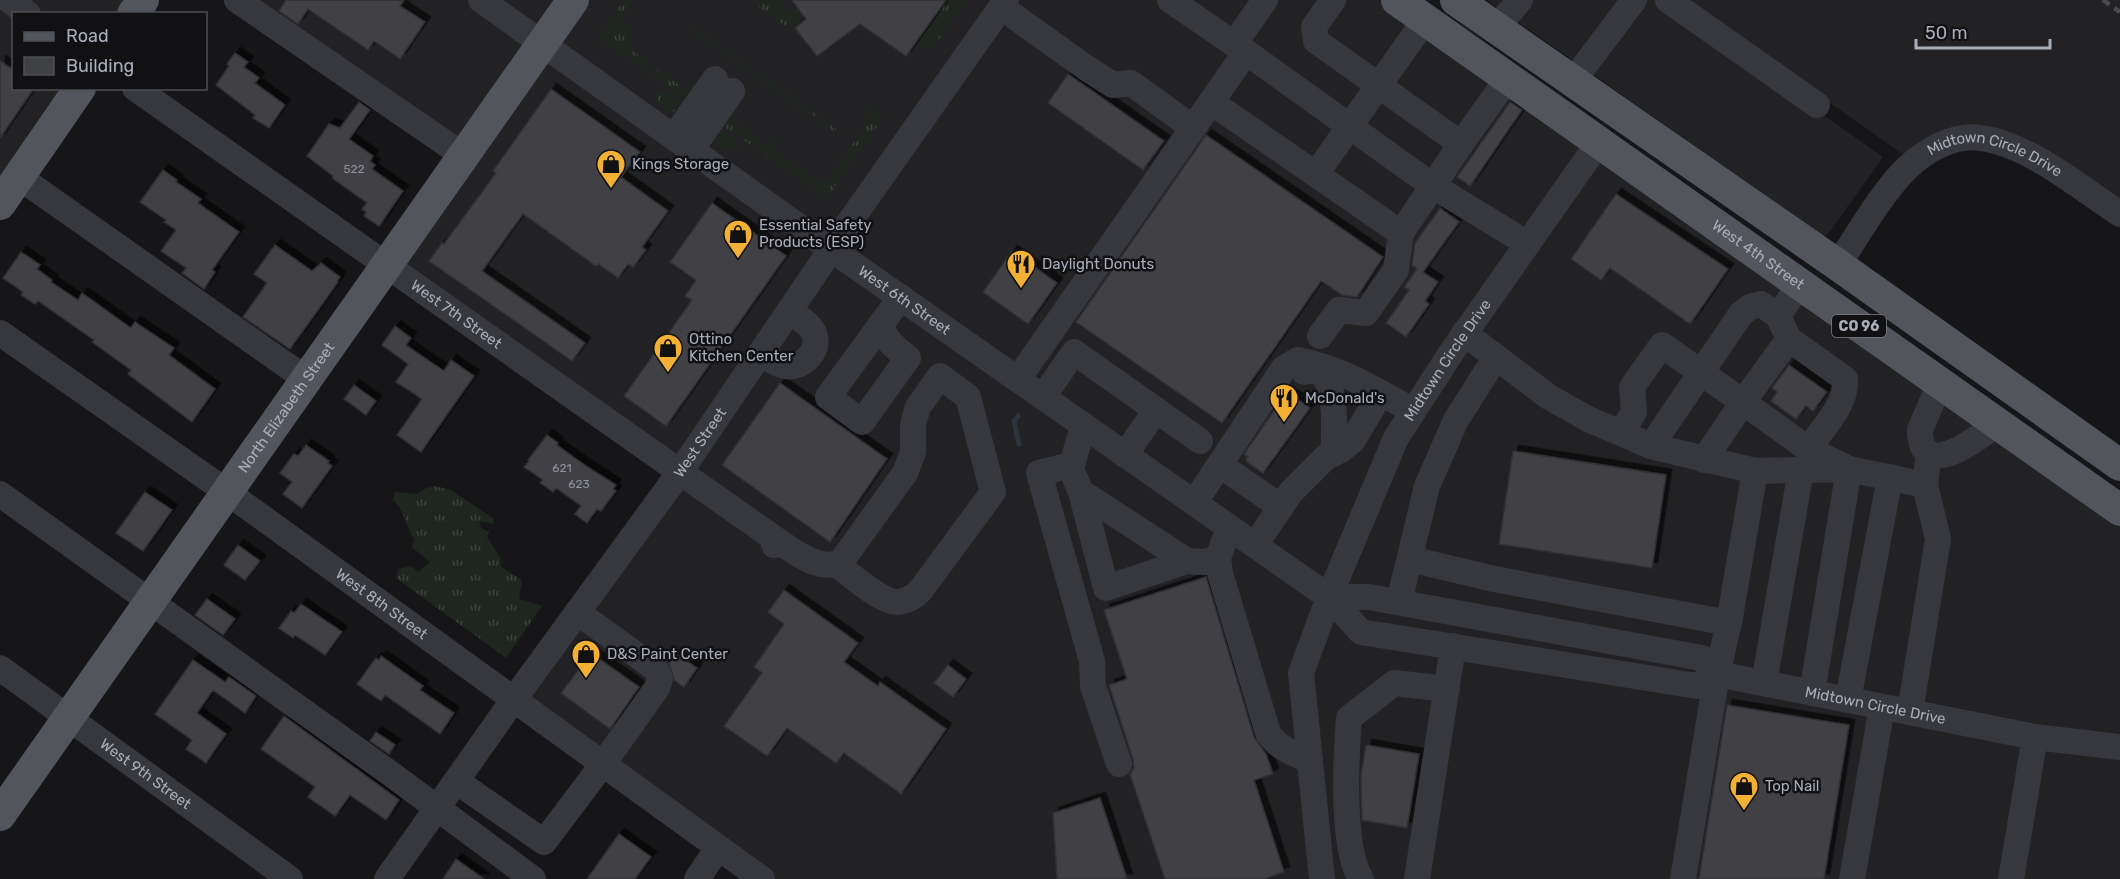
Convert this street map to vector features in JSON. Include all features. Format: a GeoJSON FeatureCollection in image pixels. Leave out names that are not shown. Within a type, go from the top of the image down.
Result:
{"type":"FeatureCollection","features":[{"type":"Feature","properties":{"kind":"main road","name":"North Elizabeth Street"},"geometry":{"type":"LineString","coordinates":[[0,815],[573,0]]}},
{"type":"Feature","properties":{"kind":"main road","name":"West 4th Street"},"geometry":{"type":"LineString","coordinates":[[1397,0],[2120,510]]}},
{"type":"Feature","properties":{"kind":"main road","name":"CO 96"},"geometry":{"type":"LineString","coordinates":[[1456,0],[1838,265],[2120,465]]}},
{"type":"Feature","properties":{"kind":"main road"},"geometry":{"type":"LineString","coordinates":[[8,185],[79,90]]}},
{"type":"Feature","properties":{"kind":"main road"},"geometry":{"type":"LineString","coordinates":[[1599,142],[1623,137],[1882,317],[1898,327],[1950,345]]}},
{"type":"Feature","properties":{"kind":"street"},"geometry":{"type":"LineString","coordinates":[[9,0],[25,12]]}},
{"type":"Feature","properties":{"kind":"street"},"geometry":{"type":"LineString","coordinates":[[237,0],[464,156]]}},
{"type":"Feature","properties":{"kind":"street","name":"West 6th Street"},"geometry":{"type":"LineString","coordinates":[[481,0],[1329,597]]}},
{"type":"Feature","properties":{"kind":"street"},"geometry":{"type":"LineString","coordinates":[[1170,0],[1350,125],[1433,186],[1528,244]]}},
{"type":"Feature","properties":{"kind":"street"},"geometry":{"type":"LineString","coordinates":[[1018,379],[1211,102],[1264,0]]}},
{"type":"Feature","properties":{"kind":"street"},"geometry":{"type":"LineString","coordinates":[[1333,0],[1314,27],[1316,41],[1461,144]]}},
{"type":"Feature","properties":{"kind":"street"},"geometry":{"type":"LineString","coordinates":[[1496,28],[1520,0]]}},
{"type":"Feature","properties":{"kind":"street"},"geometry":{"type":"LineString","coordinates":[[1574,81],[1634,0]]}},
{"type":"Feature","properties":{"kind":"street"},"geometry":{"type":"LineString","coordinates":[[1668,0],[1817,105]]}},
{"type":"Feature","properties":{"kind":"street"},"geometry":{"type":"LineString","coordinates":[[1004,3],[1094,73],[1113,85],[1131,83],[1193,128]]}},
{"type":"Feature","properties":{"kind":"street","name":"West Street"},"geometry":{"type":"LineString","coordinates":[[387,879],[514,699],[680,472],[851,220],[1004,3]]}},
{"type":"Feature","properties":{"kind":"street"},"geometry":{"type":"LineString","coordinates":[[1316,174],[1425,20]]}},
{"type":"Feature","properties":{"kind":"street"},"geometry":{"type":"LineString","coordinates":[[1320,336],[1339,310],[1366,313],[1396,270],[1401,233],[1508,78]]}},
{"type":"Feature","properties":{"kind":"street"},"geometry":{"type":"LineString","coordinates":[[683,144],[723,86]]}},
{"type":"Feature","properties":{"kind":"street","name":"West 7th Street"},"geometry":{"type":"LineString","coordinates":[[138,90],[680,472],[776,543],[820,564],[836,564]]}},
{"type":"Feature","properties":{"kind":"street"},"geometry":{"type":"LineString","coordinates":[[1211,102],[1401,233]]}},
{"type":"Feature","properties":{"kind":"street","name":"Midtown Circle Drive"},"geometry":{"type":"LineString","coordinates":[[1838,265],[1905,170],[1927,151],[1954,141],[1979,138],[2012,146],[2042,162],[2120,214]]}},
{"type":"Feature","properties":{"kind":"street","name":"Midtown Circle Drive"},"geometry":{"type":"LineString","coordinates":[[1322,879],[1301,673],[1329,597],[1396,438],[1464,333],[1599,142]]}},
{"type":"Feature","properties":{"kind":"street"},"geometry":{"type":"LineString","coordinates":[[8,185],[306,380]]}},
{"type":"Feature","properties":{"kind":"street"},"geometry":{"type":"LineString","coordinates":[[1704,460],[1743,402],[1783,327],[1800,284]]}},
{"type":"Feature","properties":{"kind":"street"},"geometry":{"type":"LineString","coordinates":[[881,324],[901,297]]}},
{"type":"Feature","properties":{"kind":"street"},"geometry":{"type":"LineString","coordinates":[[1651,446],[1741,314],[1750,306],[1761,304],[1783,327],[1845,379],[1846,390],[1843,400],[1804,460],[1764,683]]}},
{"type":"Feature","properties":{"kind":"street"},"geometry":{"type":"LineString","coordinates":[[761,353],[787,366],[801,365],[808,357],[816,344],[813,332],[808,325],[789,311]]}},
{"type":"Feature","properties":{"kind":"street","name":"West 8th Street"},"geometry":{"type":"LineString","coordinates":[[0,333],[227,492],[762,879]]}},
{"type":"Feature","properties":{"kind":"street"},"geometry":{"type":"LineString","coordinates":[[1464,333],[1549,398],[1588,419],[1651,446],[1755,471],[1804,460],[1925,485]]}},
{"type":"Feature","properties":{"kind":"street"},"geometry":{"type":"LineString","coordinates":[[1621,433],[1634,412],[1632,387],[1662,345],[1743,402],[1804,460]]}},
{"type":"Feature","properties":{"kind":"street"},"geometry":{"type":"LineString","coordinates":[[1043,397],[1074,352],[1200,441]]}},
{"type":"Feature","properties":{"kind":"street"},"geometry":{"type":"LineString","coordinates":[[1399,602],[1427,486],[1456,420],[1496,357]]}},
{"type":"Feature","properties":{"kind":"street"},"geometry":{"type":"LineString","coordinates":[[1194,503],[1284,368],[1298,360],[1338,371],[1413,411]]}},
{"type":"Feature","properties":{"kind":"street"},"geometry":{"type":"LineString","coordinates":[[1222,463],[1239,453],[1286,384],[1298,374],[1310,370],[1320,374],[1349,397],[1353,409],[1352,417],[1333,448],[1292,492],[1255,545]]}},
{"type":"Feature","properties":{"kind":"street"},"geometry":{"type":"LineString","coordinates":[[940,376],[968,397],[993,492],[914,597],[897,602],[890,600],[879,595],[836,564],[841,562],[905,472],[913,452],[914,424],[918,407],[940,376]]}},
{"type":"Feature","properties":{"kind":"street"},"geometry":{"type":"LineString","coordinates":[[1940,383],[1920,430],[1920,439],[1929,453],[1939,457],[1954,452],[1997,424]]}},
{"type":"Feature","properties":{"kind":"street"},"geometry":{"type":"LineString","coordinates":[[1333,448],[1353,440],[1381,393]]}},
{"type":"Feature","properties":{"kind":"street"},"geometry":{"type":"LineString","coordinates":[[1125,454],[1156,410]]}},
{"type":"Feature","properties":{"kind":"street"},"geometry":{"type":"LineString","coordinates":[[1083,425],[1071,469],[1081,492],[1106,588]]}},
{"type":"Feature","properties":{"kind":"street"},"geometry":{"type":"LineString","coordinates":[[1910,712],[1938,539],[1925,485],[1929,453]]}},
{"type":"Feature","properties":{"kind":"street"},"geometry":{"type":"LineString","coordinates":[[1222,463],[1281,507]]}},
{"type":"Feature","properties":{"kind":"street"},"geometry":{"type":"LineString","coordinates":[[1072,465],[1039,473],[1092,661],[1093,686],[1119,764]]}},
{"type":"Feature","properties":{"kind":"street"},"geometry":{"type":"LineString","coordinates":[[1812,693],[1849,469]]}},
{"type":"Feature","properties":{"kind":"street"},"geometry":{"type":"LineString","coordinates":[[1683,879],[1717,674],[1729,623],[1755,471]]}},
{"type":"Feature","properties":{"kind":"street"},"geometry":{"type":"LineString","coordinates":[[1848,700],[1890,477]]}},
{"type":"Feature","properties":{"kind":"street"},"geometry":{"type":"LineString","coordinates":[[1081,492],[1187,561]]}},
{"type":"Feature","properties":{"kind":"street"},"geometry":{"type":"LineString","coordinates":[[0,494],[391,774],[533,879]]}},
{"type":"Feature","properties":{"kind":"street"},"geometry":{"type":"LineString","coordinates":[[1229,528],[1218,558],[1220,573],[1268,733],[1284,750],[1310,760]]}},
{"type":"Feature","properties":{"kind":"street"},"geometry":{"type":"LineString","coordinates":[[1075,598],[1187,561],[1204,562],[1218,558]]}},
{"type":"Feature","properties":{"kind":"street"},"geometry":{"type":"LineString","coordinates":[[1410,559],[1494,579],[1729,623]]}},
{"type":"Feature","properties":{"kind":"street"},"geometry":{"type":"LineString","coordinates":[[1329,597],[1361,632],[1697,686],[1717,674]]}},
{"type":"Feature","properties":{"kind":"street","name":"Midtown Circle Drive"},"geometry":{"type":"LineString","coordinates":[[1329,597],[1369,597],[1702,658],[1717,674],[2035,737],[2120,747]]}},
{"type":"Feature","properties":{"kind":"street"},"geometry":{"type":"LineString","coordinates":[[456,781],[544,842],[603,764],[657,688],[660,679],[656,669],[577,612]]}},
{"type":"Feature","properties":{"kind":"street"},"geometry":{"type":"LineString","coordinates":[[1417,879],[1453,646]]}},
{"type":"Feature","properties":{"kind":"street","name":"West 9th Street"},"geometry":{"type":"LineString","coordinates":[[0,668],[290,879]]}},
{"type":"Feature","properties":{"kind":"street"},"geometry":{"type":"LineString","coordinates":[[1361,879],[1356,872],[1348,835],[1349,718],[1394,683],[1447,689]]}},
{"type":"Feature","properties":{"kind":"street"},"geometry":{"type":"LineString","coordinates":[[1852,879],[1882,707]]}},
{"type":"Feature","properties":{"kind":"street"},"geometry":{"type":"LineString","coordinates":[[2011,879],[2035,737]]}},
{"type":"Feature","properties":{"kind":"street"},"geometry":{"type":"LineString","coordinates":[[697,879],[718,848]]}},
{"type":"Feature","properties":{"kind":"shaded area"},"geometry":{"type":"Polygon","coordinates":[[[0,0],[143,0],[134,12],[12,12],[12,90],[79,90],[0,204],[0,0]]]}},
{"type":"Feature","properties":{"kind":"shaded area"},"geometry":{"type":"Polygon","coordinates":[[[251,0],[1426,0],[1609,129],[1621,157],[2120,510],[2120,879],[764,879],[514,699],[680,472],[387,266],[468,150],[251,0]]]}},
{"type":"Feature","properties":{"kind":"shaded area"},"geometry":{"type":"Polygon","coordinates":[[[1487,0],[1661,0],[1883,157],[1828,234],[1823,236],[1487,0]]]}},
{"type":"Feature","properties":{"kind":"shaded area"},"geometry":{"type":"Polygon","coordinates":[[[1683,0],[2120,0],[2120,214],[1979,138],[1914,162],[1683,0]]]}},
{"type":"Feature","properties":{"kind":"green space"},"geometry":{"type":"Polygon","coordinates":[[[624,0],[633,0],[620,19],[632,28],[633,34],[626,46],[650,64],[645,71],[598,37],[624,0]]]}},
{"type":"Feature","properties":{"kind":"green space"},"geometry":{"type":"Polygon","coordinates":[[[750,0],[781,0],[792,13],[799,8],[804,15],[788,28],[750,0]]]}},
{"type":"Feature","properties":{"kind":"green space"},"geometry":{"type":"Polygon","coordinates":[[[946,0],[958,2],[967,0],[931,50],[918,40],[946,0]]]}},
{"type":"Feature","properties":{"kind":"green space"},"geometry":{"type":"Polygon","coordinates":[[[694,28],[836,129],[834,132],[691,31],[694,28]]]}},
{"type":"Feature","properties":{"kind":"green space"},"geometry":{"type":"Polygon","coordinates":[[[657,69],[686,90],[694,80],[701,82],[688,101],[652,76],[657,69]]]}},
{"type":"Feature","properties":{"kind":"green space"},"geometry":{"type":"Polygon","coordinates":[[[660,89],[684,106],[675,112],[664,108],[656,95],[660,89]]]}},
{"type":"Feature","properties":{"kind":"green space"},"geometry":{"type":"Polygon","coordinates":[[[860,100],[883,117],[827,198],[719,123],[734,105],[737,109],[730,119],[766,145],[774,135],[777,135],[778,138],[771,148],[824,185],[867,123],[868,115],[860,100]]]}},
{"type":"Feature","properties":{"kind":"green space"},"geometry":{"type":"Polygon","coordinates":[[[715,128],[740,145],[737,150],[727,151],[717,144],[713,139],[715,128]]]}},
{"type":"Feature","properties":{"kind":"green space"},"geometry":{"type":"Polygon","coordinates":[[[435,486],[451,490],[494,519],[493,524],[479,521],[481,528],[489,532],[487,537],[500,557],[501,567],[522,580],[519,599],[542,606],[506,658],[396,578],[398,569],[411,566],[418,572],[430,562],[412,547],[414,540],[403,514],[393,500],[395,492],[417,494],[428,487],[435,486]]]}},
{"type":"Feature","properties":{"kind":"building"},"geometry":{"type":"Polygon","coordinates":[[[286,0],[404,0],[400,6],[425,22],[400,59],[374,41],[368,50],[308,9],[298,24],[279,11],[286,0]]]}},
{"type":"Feature","properties":{"kind":"building"},"geometry":{"type":"Polygon","coordinates":[[[792,0],[946,0],[906,56],[860,24],[817,56],[795,28],[806,19],[792,0]]]}},
{"type":"Feature","properties":{"kind":"building"},"geometry":{"type":"Polygon","coordinates":[[[235,53],[248,62],[244,67],[259,78],[255,83],[285,105],[269,128],[253,118],[255,115],[216,85],[235,53]]]}},
{"type":"Feature","properties":{"kind":"building"},"geometry":{"type":"Polygon","coordinates":[[[0,61],[12,69],[12,90],[33,90],[0,138],[0,61]]]}},
{"type":"Feature","properties":{"kind":"building"},"geometry":{"type":"Polygon","coordinates":[[[1068,74],[1164,141],[1143,170],[1048,103],[1068,74]]]}},
{"type":"Feature","properties":{"kind":"building"},"geometry":{"type":"Polygon","coordinates":[[[551,89],[640,152],[621,177],[668,211],[642,247],[646,250],[633,267],[628,264],[618,278],[598,264],[596,266],[523,214],[482,271],[585,343],[572,361],[429,261],[496,173],[493,171],[551,89]]]}},
{"type":"Feature","properties":{"kind":"building"},"geometry":{"type":"Polygon","coordinates":[[[359,102],[370,110],[349,139],[373,156],[370,161],[375,165],[372,169],[403,191],[379,226],[364,216],[366,212],[362,209],[367,203],[332,178],[333,176],[307,156],[329,124],[340,128],[359,102]]]}},
{"type":"Feature","properties":{"kind":"building"},"geometry":{"type":"Polygon","coordinates":[[[1510,102],[1522,110],[1470,186],[1457,177],[1510,102]]]}},
{"type":"Feature","properties":{"kind":"building"},"geometry":{"type":"Polygon","coordinates":[[[1206,135],[1383,257],[1357,297],[1342,295],[1321,281],[1222,423],[1076,322],[1206,135]]]}},
{"type":"Feature","properties":{"kind":"building"},"geometry":{"type":"Polygon","coordinates":[[[163,170],[201,199],[198,203],[239,232],[212,270],[215,272],[204,289],[182,273],[186,268],[161,251],[176,230],[140,202],[163,170]]]}},
{"type":"Feature","properties":{"kind":"building"},"geometry":{"type":"Polygon","coordinates":[[[1616,194],[1728,269],[1690,324],[1610,268],[1601,280],[1571,259],[1616,194]]]}},
{"type":"Feature","properties":{"kind":"building"},"geometry":{"type":"Polygon","coordinates":[[[712,203],[786,256],[666,426],[624,396],[692,300],[685,296],[696,280],[670,262],[712,203]]]}},
{"type":"Feature","properties":{"kind":"building"},"geometry":{"type":"Polygon","coordinates":[[[1440,208],[1459,222],[1423,272],[1438,282],[1425,301],[1429,304],[1406,337],[1386,323],[1409,290],[1404,287],[1417,269],[1412,265],[1415,243],[1440,208]]]}},
{"type":"Feature","properties":{"kind":"building"},"geometry":{"type":"Polygon","coordinates":[[[275,245],[312,271],[321,263],[340,277],[290,349],[243,317],[267,283],[254,274],[275,245]]]}},
{"type":"Feature","properties":{"kind":"building"},"geometry":{"type":"Polygon","coordinates":[[[1012,251],[1057,283],[1028,324],[983,292],[1012,251]]]}},
{"type":"Feature","properties":{"kind":"building"},"geometry":{"type":"Polygon","coordinates":[[[21,252],[40,265],[37,269],[52,280],[51,282],[78,300],[82,293],[131,328],[135,322],[174,348],[169,355],[215,389],[192,422],[128,374],[131,370],[92,342],[94,340],[38,301],[35,304],[21,295],[23,292],[3,278],[21,252]]]}},
{"type":"Feature","properties":{"kind":"building"},"geometry":{"type":"Polygon","coordinates":[[[395,326],[411,338],[406,345],[444,371],[451,360],[474,376],[421,452],[397,435],[422,399],[396,382],[408,364],[382,345],[395,326]]]}},
{"type":"Feature","properties":{"kind":"building"},"geometry":{"type":"Polygon","coordinates":[[[1789,365],[1827,392],[1813,411],[1806,406],[1796,419],[1771,401],[1777,392],[1772,388],[1789,365]]]}},
{"type":"Feature","properties":{"kind":"building"},"geometry":{"type":"Polygon","coordinates":[[[780,383],[887,459],[830,542],[722,465],[780,383]]]}},
{"type":"Feature","properties":{"kind":"building"},"geometry":{"type":"Polygon","coordinates":[[[354,385],[376,401],[366,415],[344,399],[354,385]]]}},
{"type":"Feature","properties":{"kind":"building"},"geometry":{"type":"Polygon","coordinates":[[[1287,392],[1310,408],[1263,473],[1247,462],[1248,457],[1244,454],[1287,392]]]}},
{"type":"Feature","properties":{"kind":"building"},"geometry":{"type":"Polygon","coordinates":[[[547,435],[558,443],[557,445],[616,485],[613,489],[616,491],[601,511],[597,509],[587,523],[575,514],[581,506],[556,488],[553,492],[540,483],[543,480],[524,467],[547,435]]]}},
{"type":"Feature","properties":{"kind":"building"},"geometry":{"type":"Polygon","coordinates":[[[306,445],[329,461],[328,463],[332,466],[302,508],[283,494],[292,482],[280,473],[294,454],[298,456],[306,445]]]}},
{"type":"Feature","properties":{"kind":"building"},"geometry":{"type":"Polygon","coordinates":[[[1513,451],[1666,475],[1652,568],[1499,544],[1513,451]]]}},
{"type":"Feature","properties":{"kind":"building"},"geometry":{"type":"Polygon","coordinates":[[[145,492],[172,510],[143,551],[116,533],[145,492]]]}},
{"type":"Feature","properties":{"kind":"building"},"geometry":{"type":"Polygon","coordinates":[[[238,545],[260,561],[245,580],[224,565],[238,545]]]}},
{"type":"Feature","properties":{"kind":"building"},"geometry":{"type":"Polygon","coordinates":[[[1206,577],[1254,737],[1266,754],[1273,774],[1254,780],[1284,872],[1264,879],[1165,879],[1130,774],[1134,768],[1133,759],[1109,685],[1127,679],[1104,610],[1206,577]]]}},
{"type":"Feature","properties":{"kind":"building"},"geometry":{"type":"Polygon","coordinates":[[[784,590],[858,643],[844,662],[878,686],[880,682],[946,729],[901,794],[844,753],[836,763],[787,728],[767,756],[724,726],[762,673],[754,667],[784,624],[768,612],[784,590]]]}},
{"type":"Feature","properties":{"kind":"building"},"geometry":{"type":"Polygon","coordinates":[[[207,599],[235,619],[223,635],[195,615],[207,599]]]}},
{"type":"Feature","properties":{"kind":"building"},"geometry":{"type":"Polygon","coordinates":[[[301,604],[342,632],[325,655],[295,635],[293,638],[279,628],[291,611],[294,613],[301,604]]]}},
{"type":"Feature","properties":{"kind":"building"},"geometry":{"type":"Polygon","coordinates":[[[591,653],[639,687],[610,729],[561,693],[591,653]]]}},
{"type":"Feature","properties":{"kind":"building"},"geometry":{"type":"Polygon","coordinates":[[[676,654],[697,668],[684,687],[674,680],[669,663],[676,654]]]}},
{"type":"Feature","properties":{"kind":"building"},"geometry":{"type":"Polygon","coordinates":[[[381,656],[423,686],[420,690],[454,713],[440,734],[385,695],[381,701],[357,684],[376,658],[379,660],[381,656]]]}},
{"type":"Feature","properties":{"kind":"building"},"geometry":{"type":"Polygon","coordinates":[[[193,660],[225,682],[229,677],[256,696],[245,713],[213,690],[197,713],[226,734],[206,763],[186,749],[192,740],[155,714],[193,660]]]}},
{"type":"Feature","properties":{"kind":"building"},"geometry":{"type":"Polygon","coordinates":[[[948,665],[966,679],[953,697],[934,683],[948,665]]]}},
{"type":"Feature","properties":{"kind":"building"},"geometry":{"type":"Polygon","coordinates":[[[1727,705],[1849,725],[1824,879],[1699,879],[1727,705]]]}},
{"type":"Feature","properties":{"kind":"building"},"geometry":{"type":"Polygon","coordinates":[[[284,716],[399,800],[386,820],[350,795],[335,816],[308,797],[315,787],[261,749],[284,716]]]}},
{"type":"Feature","properties":{"kind":"building"},"geometry":{"type":"Polygon","coordinates":[[[376,732],[395,745],[389,754],[370,741],[376,732]]]}},
{"type":"Feature","properties":{"kind":"building"},"geometry":{"type":"Polygon","coordinates":[[[1366,745],[1419,754],[1407,828],[1362,820],[1361,775],[1366,745]]]}},
{"type":"Feature","properties":{"kind":"building"},"geometry":{"type":"Polygon","coordinates":[[[1100,798],[1127,879],[1057,879],[1053,813],[1100,798]]]}},
{"type":"Feature","properties":{"kind":"building"},"geometry":{"type":"Polygon","coordinates":[[[619,834],[651,857],[635,879],[587,879],[619,834]]]}},
{"type":"Feature","properties":{"kind":"building"},"geometry":{"type":"Polygon","coordinates":[[[456,859],[484,879],[443,879],[456,859]]]}},
{"type":"Feature","properties":{"kind":"waterway"},"geometry":{"type":"LineString","coordinates":[[1018,416],[1014,421],[1019,444]]}},
{"type":"Feature","properties":{"kind":"railway"},"geometry":{"type":"LineString","coordinates":[[2103,0],[2120,12]]}},
{"type":"Feature","properties":{"kind":"place","name":"Kings Storage"},"geometry":{"type":"Point","coordinates":[611,190]}},
{"type":"Feature","properties":{"kind":"place","name":"Essential Safety Products (ESP)"},"geometry":{"type":"Point","coordinates":[738,260]}},
{"type":"Feature","properties":{"kind":"place","name":"Daylight Donuts"},"geometry":{"type":"Point","coordinates":[1021,290]}},
{"type":"Feature","properties":{"kind":"place","name":"Ottino Kitchen Center"},"geometry":{"type":"Point","coordinates":[668,374]}},
{"type":"Feature","properties":{"kind":"place","name":"McDonald's"},"geometry":{"type":"Point","coordinates":[1284,424]}},
{"type":"Feature","properties":{"kind":"place","name":"D&S Paint Center"},"geometry":{"type":"Point","coordinates":[586,680]}},
{"type":"Feature","properties":{"kind":"place","name":"Top Nail"},"geometry":{"type":"Point","coordinates":[1744,812]}}]}
